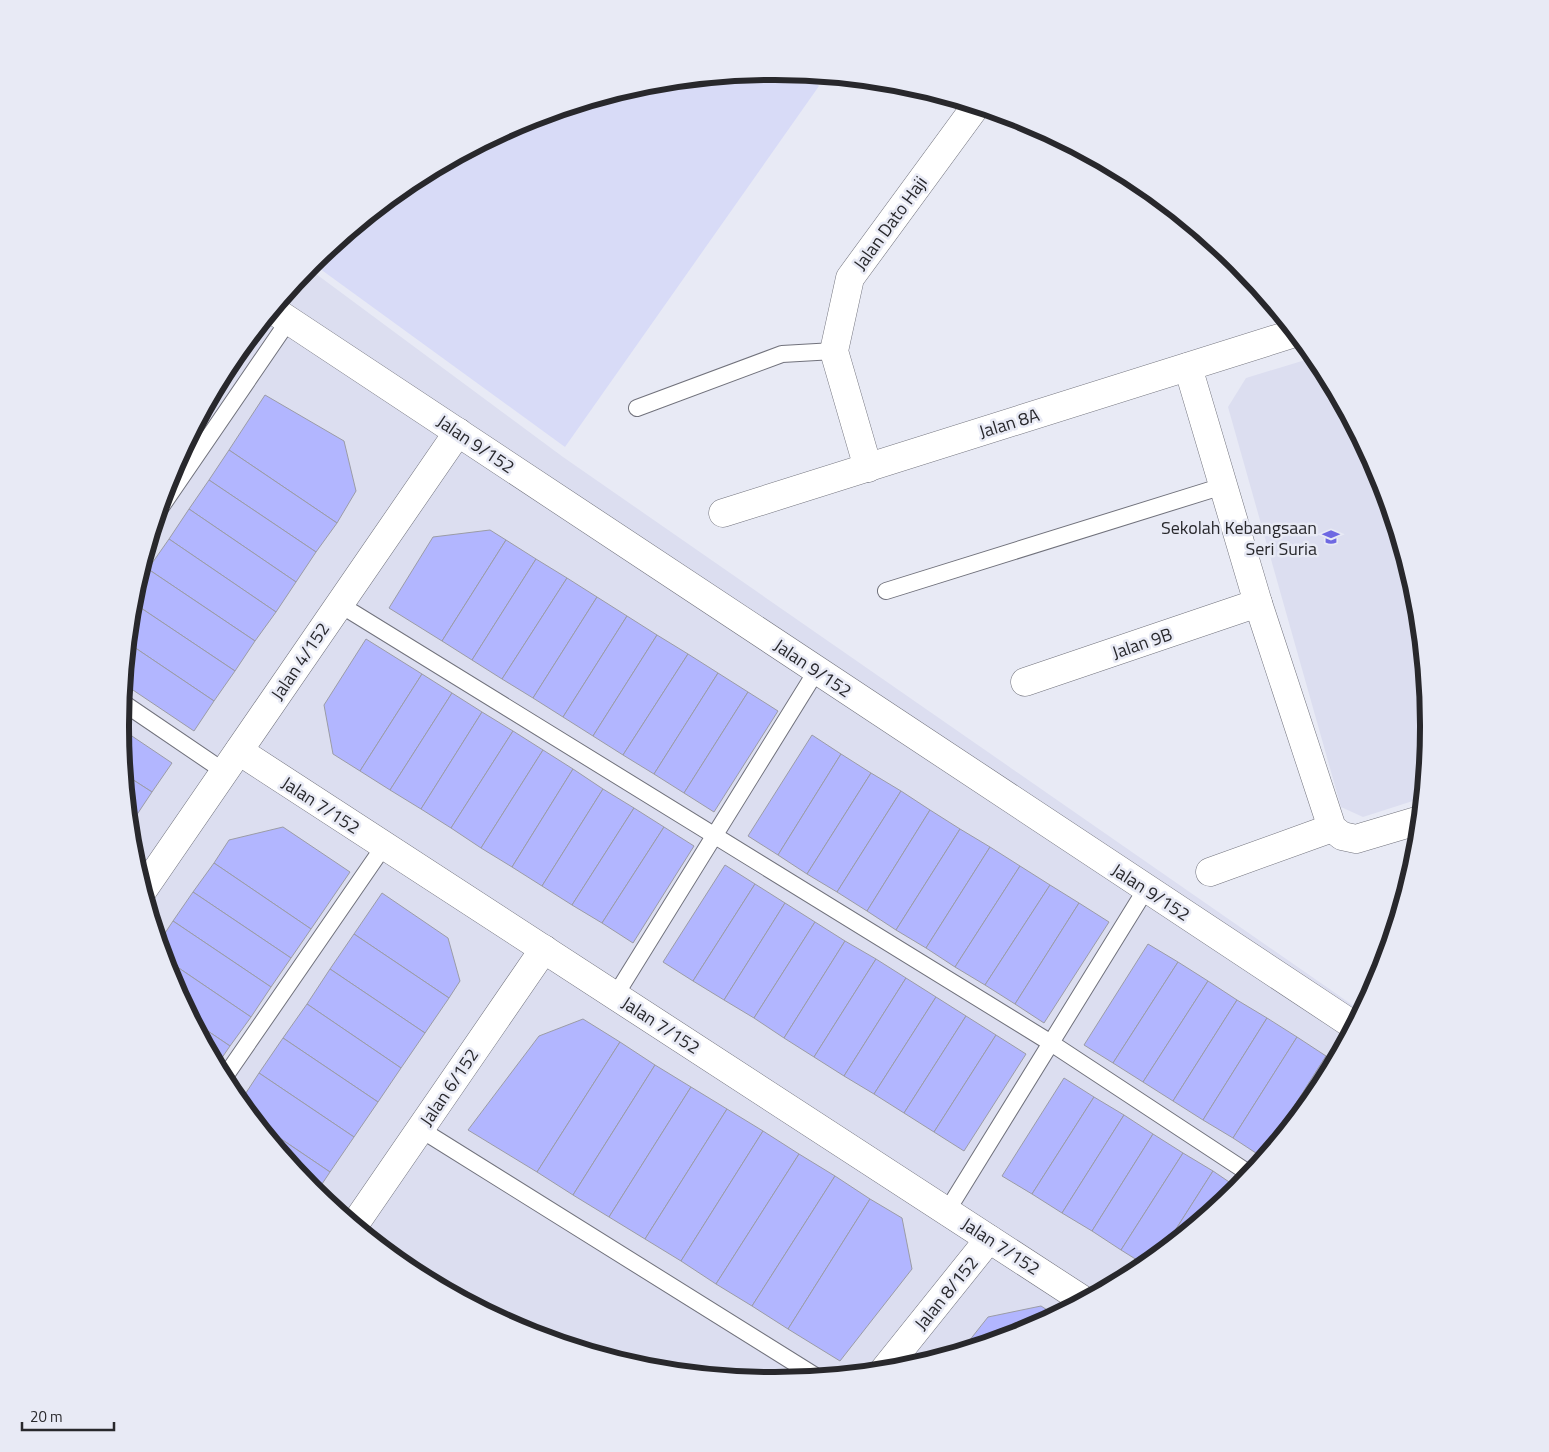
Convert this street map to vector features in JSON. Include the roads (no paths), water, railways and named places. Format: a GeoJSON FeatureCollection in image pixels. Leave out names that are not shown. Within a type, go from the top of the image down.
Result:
{"type":"FeatureCollection","features":[{"type":"Feature","properties":{"kind":"street","name":"Jalan Dato Haji"},"geometry":{"type":"LineString","coordinates":[[868,468],[834,351],[850,278],[972,111]]}},
{"type":"Feature","properties":{"kind":"street","name":"Jalan 9/152"},"geometry":{"type":"LineString","coordinates":[[281,315],[1349,1022]]}},
{"type":"Feature","properties":{"kind":"street","name":"Jalan 8A"},"geometry":{"type":"LineString","coordinates":[[723,514],[1289,335]]}},
{"type":"Feature","properties":{"kind":"street"},"geometry":{"type":"LineString","coordinates":[[1188,367],[1258,603],[1344,834]]}},
{"type":"Feature","properties":{"kind":"street","name":"Jalan 4/152"},"geometry":{"type":"LineString","coordinates":[[149,883],[458,432]]}},
{"type":"Feature","properties":{"kind":"street","name":"Jalan 9B"},"geometry":{"type":"LineString","coordinates":[[1026,682],[1258,603]]}},
{"type":"Feature","properties":{"kind":"street","name":"Jalan 7/152"},"geometry":{"type":"LineString","coordinates":[[232,762],[384,846],[1077,1296]]}},
{"type":"Feature","properties":{"kind":"street"},"geometry":{"type":"LineString","coordinates":[[1210,872],[1344,834],[1413,821]]}},
{"type":"Feature","properties":{"kind":"street","name":"Jalan 6/152"},"geometry":{"type":"LineString","coordinates":[[358,1220],[544,949]]}},
{"type":"Feature","properties":{"kind":"street","name":"Jalan 8/152"},"geometry":{"type":"LineString","coordinates":[[891,1361],[989,1239]]}},
{"type":"Feature","properties":{"kind":"lane"},"geometry":{"type":"LineString","coordinates":[[177,481],[281,315]]}},
{"type":"Feature","properties":{"kind":"lane"},"geometry":{"type":"LineString","coordinates":[[637,408],[782,354],[834,351]]}},
{"type":"Feature","properties":{"kind":"lane"},"geometry":{"type":"LineString","coordinates":[[886,591],[1223,486]]}},
{"type":"Feature","properties":{"kind":"lane"},"geometry":{"type":"LineString","coordinates":[[339,604],[1051,1042],[1243,1170]]}},
{"type":"Feature","properties":{"kind":"lane"},"geometry":{"type":"LineString","coordinates":[[615,996],[817,670]]}},
{"type":"Feature","properties":{"kind":"lane"},"geometry":{"type":"LineString","coordinates":[[129,706],[232,762]]}},
{"type":"Feature","properties":{"kind":"lane"},"geometry":{"type":"LineString","coordinates":[[229,1071],[384,846]]}},
{"type":"Feature","properties":{"kind":"lane"},"geometry":{"type":"LineString","coordinates":[[947,1211],[1146,889]]}},
{"type":"Feature","properties":{"kind":"lane"},"geometry":{"type":"LineString","coordinates":[[420,1129],[808,1371]]}},
{"type":"Feature","properties":{"kind":"place","name":"Sekolah Kebangsaan Seri Suria"},"geometry":{"type":"Point","coordinates":[1331,537]}}]}
